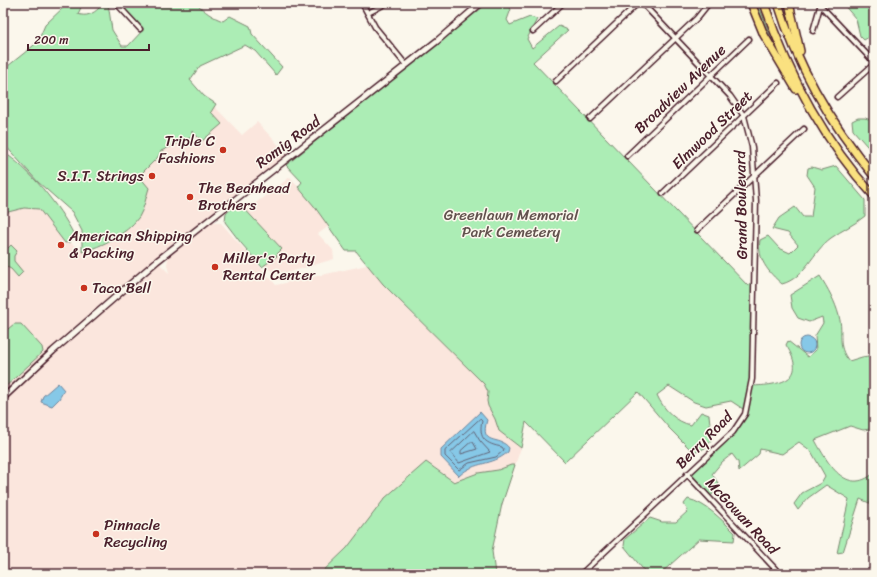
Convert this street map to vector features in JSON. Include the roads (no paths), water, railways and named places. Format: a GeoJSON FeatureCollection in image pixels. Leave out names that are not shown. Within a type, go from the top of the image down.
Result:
{"type":"FeatureCollection","features":[{"type":"Feature","properties":{"kind":"highway"},"geometry":{"type":"LineString","coordinates":[[751,3],[773,53],[844,159],[874,196]]}},
{"type":"Feature","properties":{"kind":"highway"},"geometry":{"type":"LineString","coordinates":[[764,3],[791,71],[821,125]]}},
{"type":"Feature","properties":{"kind":"highway"},"geometry":{"type":"LineString","coordinates":[[778,3],[794,47],[805,70],[840,130],[874,176]]}},
{"type":"Feature","properties":{"kind":"highway"},"geometry":{"type":"LineString","coordinates":[[789,3],[805,70]]}},
{"type":"Feature","properties":{"kind":"street"},"geometry":{"type":"LineString","coordinates":[[116,3],[140,29]]}},
{"type":"Feature","properties":{"kind":"street"},"geometry":{"type":"LineString","coordinates":[[362,3],[375,27],[406,65]]}},
{"type":"Feature","properties":{"kind":"street"},"geometry":{"type":"LineString","coordinates":[[368,13],[387,3]]}},
{"type":"Feature","properties":{"kind":"street","name":"Romig Road"},"geometry":{"type":"LineString","coordinates":[[3,398],[57,348],[157,262],[406,65],[481,3]]}},
{"type":"Feature","properties":{"kind":"street"},"geometry":{"type":"LineString","coordinates":[[533,31],[563,3]]}},
{"type":"Feature","properties":{"kind":"street"},"geometry":{"type":"LineString","coordinates":[[556,81],[638,3]]}},
{"type":"Feature","properties":{"kind":"street","name":"Grand Boulevard"},"geometry":{"type":"LineString","coordinates":[[642,3],[730,96],[744,116],[751,138],[755,175],[755,280]]}},
{"type":"Feature","properties":{"kind":"street"},"geometry":{"type":"LineString","coordinates":[[590,119],[676,39],[709,3]]}},
{"type":"Feature","properties":{"kind":"street"},"geometry":{"type":"LineString","coordinates":[[813,31],[821,5]]}},
{"type":"Feature","properties":{"kind":"street"},"geometry":{"type":"LineString","coordinates":[[821,5],[874,63],[837,97]]}},
{"type":"Feature","properties":{"kind":"street","name":"Broadview Avenue"},"geometry":{"type":"LineString","coordinates":[[627,156],[749,39]]}},
{"type":"Feature","properties":{"kind":"street","name":"Elmwood Street"},"geometry":{"type":"LineString","coordinates":[[663,193],[778,84]]}},
{"type":"Feature","properties":{"kind":"street"},"geometry":{"type":"LineString","coordinates":[[697,230],[804,129]]}},
{"type":"Feature","properties":{"kind":"street","name":"Berry Road"},"geometry":{"type":"LineString","coordinates":[[581,574],[733,432],[745,414],[752,379],[755,280]]}},
{"type":"Feature","properties":{"kind":"street","name":"McGowan Road"},"geometry":{"type":"LineString","coordinates":[[687,474],[780,574]]}},
{"type":"Feature","properties":{"kind":"water"},"geometry":{"type":"Polygon","coordinates":[[[807,337],[813,339],[815,345],[813,351],[807,353],[801,351],[799,345],[801,339],[807,337]]]}},
{"type":"Feature","properties":{"kind":"water"},"geometry":{"type":"Polygon","coordinates":[[[58,383],[64,390],[59,399],[52,406],[41,402],[43,396],[58,383]]]}},
{"type":"Feature","properties":{"kind":"water"},"geometry":{"type":"Polygon","coordinates":[[[480,412],[487,420],[485,428],[488,437],[505,444],[509,448],[508,452],[496,460],[477,465],[459,476],[441,457],[441,449],[480,412]]]}},
{"type":"Feature","properties":{"kind":"place","name":"Triple C Fashions"},"geometry":{"type":"Point","coordinates":[223,150]}},
{"type":"Feature","properties":{"kind":"place","name":"S.I.T. Strings"},"geometry":{"type":"Point","coordinates":[152,176]}},
{"type":"Feature","properties":{"kind":"place","name":"The Beanhead Brothers"},"geometry":{"type":"Point","coordinates":[190,197]}},
{"type":"Feature","properties":{"kind":"place","name":"American Shipping & Packing"},"geometry":{"type":"Point","coordinates":[61,245]}},
{"type":"Feature","properties":{"kind":"place","name":"Miller's Party Rental Center"},"geometry":{"type":"Point","coordinates":[215,267]}},
{"type":"Feature","properties":{"kind":"place","name":"Taco Bell"},"geometry":{"type":"Point","coordinates":[84,288]}},
{"type":"Feature","properties":{"kind":"place","name":"Pinnacle Recycling"},"geometry":{"type":"Point","coordinates":[96,534]}},
{"type":"Feature","properties":{"kind":"park label","name":"Greenlawn Memorial Park Cemetery"},"geometry":{"type":"Point","coordinates":[511,224]}}]}
